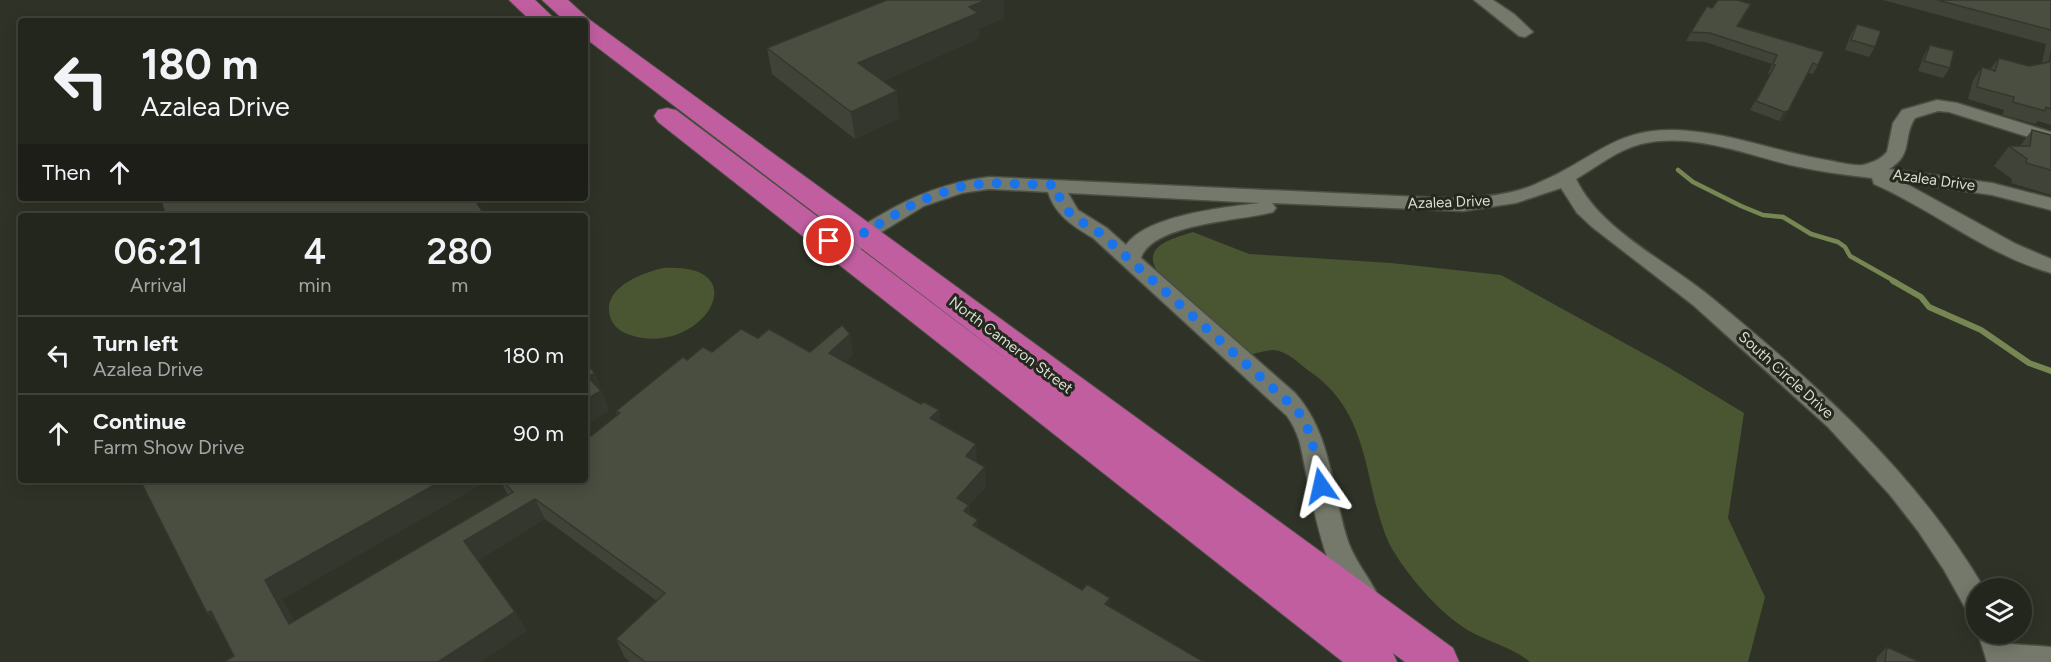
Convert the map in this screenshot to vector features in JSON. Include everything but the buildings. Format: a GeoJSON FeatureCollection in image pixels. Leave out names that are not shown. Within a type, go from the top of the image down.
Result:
{"type":"FeatureCollection","features":[{"type":"Feature","properties":{"kind":"highway"},"geometry":{"type":"LineString","coordinates":[[520,0],[541,18]]}},
{"type":"Feature","properties":{"kind":"highway"},"geometry":{"type":"LineString","coordinates":[[554,0],[575,18]]}},
{"type":"Feature","properties":{"kind":"highway","name":"North Cameron Street"},"geometry":{"type":"LineString","coordinates":[[588,28],[846,243]]}},
{"type":"Feature","properties":{"kind":"highway","name":"North Cameron Street"},"geometry":{"type":"LineString","coordinates":[[588,54],[846,243],[1385,646],[1438,662]]}},
{"type":"Feature","properties":{"kind":"street"},"geometry":{"type":"LineString","coordinates":[[1482,0],[1508,17],[1525,32]]}},
{"type":"Feature","properties":{"kind":"street"},"geometry":{"type":"LineString","coordinates":[[1859,171],[1888,163],[1897,153],[1901,126],[1905,118],[1914,111],[1937,105],[1950,106],[2051,138]]}},
{"type":"Feature","properties":{"kind":"street","name":"Azalea Drive"},"geometry":{"type":"LineString","coordinates":[[846,243],[917,202],[958,187],[989,183],[1444,205],[1486,203],[1526,194],[1566,178],[1603,152],[1619,144],[1648,137],[1679,135],[1702,138],[1789,159],[1859,171],[1978,186],[2051,204]]}},
{"type":"Feature","properties":{"kind":"street"},"geometry":{"type":"LineString","coordinates":[[1859,171],[1908,191],[2008,248],[2051,266]]}},
{"type":"Feature","properties":{"kind":"street","name":"South Circle Drive"},"geometry":{"type":"LineString","coordinates":[[1566,178],[1575,198],[1602,224],[1733,328],[1824,408],[1865,448],[1916,507],[1966,582]]}},
{"type":"Feature","properties":{"kind":"street"},"geometry":{"type":"LineString","coordinates":[[1056,185],[1061,204],[1130,259],[1287,399],[1303,417],[1310,434],[1330,524],[1341,554],[1385,646]]}},
{"type":"Feature","properties":{"kind":"street"},"geometry":{"type":"LineString","coordinates":[[1130,259],[1139,242],[1186,223],[1242,211],[1327,200]]}},
{"type":"Feature","properties":{"kind":"street"},"geometry":{"type":"LineString","coordinates":[[1999,651],[2051,660]]}},
{"type":"Feature","properties":{"kind":"green space"},"geometry":{"type":"Polygon","coordinates":[[[1193,232],[1249,254],[1391,263],[1501,275],[1668,367],[1744,413],[1728,518],[1765,597],[1748,662],[1530,662],[1510,649],[1473,633],[1451,618],[1419,586],[1391,547],[1376,505],[1356,431],[1338,398],[1325,384],[1284,353],[1269,350],[1252,354],[1157,271],[1153,255],[1157,249],[1169,240],[1193,232]]]}},
{"type":"Feature","properties":{"kind":"green space"},"geometry":{"type":"Polygon","coordinates":[[[663,268],[692,270],[708,278],[714,291],[711,306],[700,320],[683,332],[662,338],[637,337],[618,329],[611,319],[609,308],[616,291],[634,278],[663,268]]]}},
{"type":"Feature","properties":{"kind":"waterway"},"geometry":{"type":"LineString","coordinates":[[1678,170],[1693,182],[1741,206],[1763,215],[1783,217],[1811,234],[1838,242],[1845,247],[1850,256],[1896,282]]}},
{"type":"Feature","properties":{"kind":"waterway"},"geometry":{"type":"LineString","coordinates":[[1893,281],[1921,297],[1929,307],[1981,330],[2029,363],[2051,371]]}},
{"type":"Feature","properties":{"kind":"route"},"geometry":{"type":"LineString","coordinates":[[829,241],[862,234],[904,208],[958,187],[989,183],[1056,185],[1058,198],[1067,212],[1100,233],[1130,259],[1247,366],[1287,399],[1303,417],[1310,434],[1321,486]]}}]}
